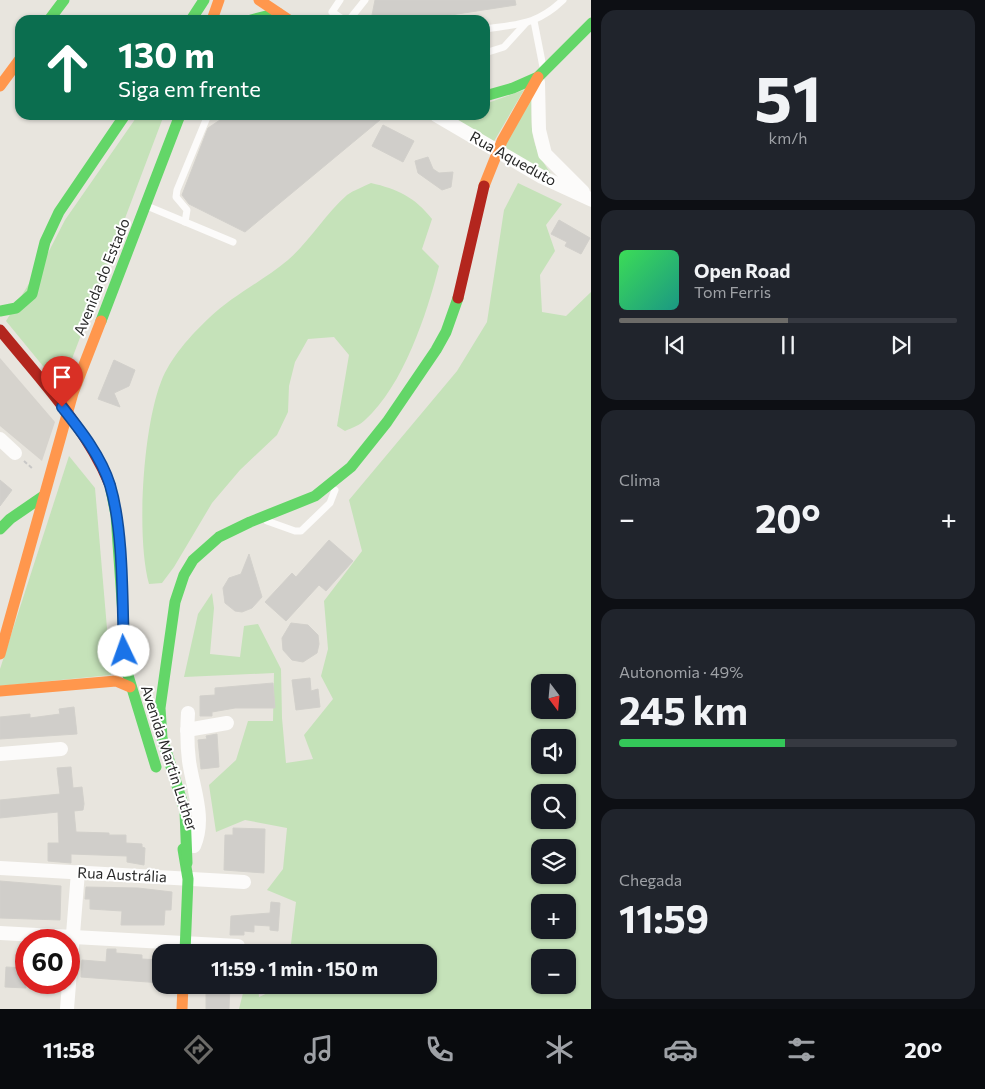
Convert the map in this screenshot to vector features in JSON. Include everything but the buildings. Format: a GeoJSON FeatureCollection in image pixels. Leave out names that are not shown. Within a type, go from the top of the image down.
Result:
{"type":"FeatureCollection","features":[{"type":"Feature","properties":{"kind":"main road"},"geometry":{"type":"LineString","coordinates":[[53,15],[64,0]]}},
{"type":"Feature","properties":{"kind":"main road"},"geometry":{"type":"LineString","coordinates":[[194,15],[204,0]]}},
{"type":"Feature","properties":{"kind":"main road"},"geometry":{"type":"LineString","coordinates":[[214,15],[219,0]]}},
{"type":"Feature","properties":{"kind":"main road"},"geometry":{"type":"LineString","coordinates":[[259,0],[273,15]]}},
{"type":"Feature","properties":{"kind":"main road"},"geometry":{"type":"LineString","coordinates":[[275,15],[288,0]]}},
{"type":"Feature","properties":{"kind":"main road"},"geometry":{"type":"LineString","coordinates":[[187,864],[188,829],[185,810],[162,738],[160,708],[175,602],[192,561],[207,545],[223,534],[316,495],[338,480],[382,428],[438,347],[446,332],[464,276],[485,181],[497,152],[541,74],[591,23]]}},
{"type":"Feature","properties":{"kind":"main road"},"geometry":{"type":"LineString","coordinates":[[0,86],[15,66]]}},
{"type":"Feature","properties":{"kind":"main road"},"geometry":{"type":"LineString","coordinates":[[490,95],[513,88],[541,74]]}},
{"type":"Feature","properties":{"kind":"main road"},"geometry":{"type":"LineString","coordinates":[[0,311],[16,308],[32,294],[46,242],[59,212],[122,120]]}},
{"type":"Feature","properties":{"kind":"main road","name":"Avenida do Estado"},"geometry":{"type":"LineString","coordinates":[[0,654],[42,497],[78,377],[178,120]]}},
{"type":"Feature","properties":{"kind":"main road","name":"Avenida Martin Luther"},"geometry":{"type":"LineString","coordinates":[[0,330],[81,430],[101,464],[110,486],[116,516],[124,651],[130,687],[160,779]]}},
{"type":"Feature","properties":{"kind":"main road"},"geometry":{"type":"LineString","coordinates":[[0,529],[10,519],[42,497]]}},
{"type":"Feature","properties":{"kind":"main road"},"geometry":{"type":"LineString","coordinates":[[0,691],[116,682],[130,687]]}},
{"type":"Feature","properties":{"kind":"main road","name":"Avenida Martin Luther"},"geometry":{"type":"LineString","coordinates":[[172,815],[187,864],[185,944]]}},
{"type":"Feature","properties":{"kind":"main road"},"geometry":{"type":"LineString","coordinates":[[182,1009],[183,994]]}},
{"type":"Feature","properties":{"kind":"street","name":"Rua Aqueduto"},"geometry":{"type":"LineString","coordinates":[[541,74],[539,130],[545,154],[591,200]]}},
{"type":"Feature","properties":{"kind":"street","name":"Rua Aqueduto"},"geometry":{"type":"LineString","coordinates":[[444,120],[542,177],[591,200]]}},
{"type":"Feature","properties":{"kind":"street"},"geometry":{"type":"LineString","coordinates":[[0,439],[15,453]]}},
{"type":"Feature","properties":{"kind":"street"},"geometry":{"type":"LineString","coordinates":[[187,864],[198,837],[199,820],[189,761],[188,713]]}},
{"type":"Feature","properties":{"kind":"street"},"geometry":{"type":"LineString","coordinates":[[187,730],[227,723]]}},
{"type":"Feature","properties":{"kind":"street"},"geometry":{"type":"LineString","coordinates":[[0,754],[61,749]]}},
{"type":"Feature","properties":{"kind":"street","name":"Rua Austrália"},"geometry":{"type":"LineString","coordinates":[[0,868],[244,882]]}},
{"type":"Feature","properties":{"kind":"street"},"geometry":{"type":"LineString","coordinates":[[74,929],[78,872]]}},
{"type":"Feature","properties":{"kind":"street"},"geometry":{"type":"LineString","coordinates":[[0,932],[15,933]]}},
{"type":"Feature","properties":{"kind":"street"},"geometry":{"type":"LineString","coordinates":[[80,938],[152,945]]}},
{"type":"Feature","properties":{"kind":"street"},"geometry":{"type":"LineString","coordinates":[[68,1009],[69,994]]}},
{"type":"Feature","properties":{"kind":"lane"},"geometry":{"type":"LineString","coordinates":[[336,15],[332,12],[340,0]]}},
{"type":"Feature","properties":{"kind":"lane"},"geometry":{"type":"LineString","coordinates":[[353,15],[365,0]]}},
{"type":"Feature","properties":{"kind":"lane"},"geometry":{"type":"LineString","coordinates":[[490,28],[530,22],[545,16],[563,0]]}},
{"type":"Feature","properties":{"kind":"lane"},"geometry":{"type":"LineString","coordinates":[[490,51],[504,47],[530,22]]}},
{"type":"Feature","properties":{"kind":"lane"},"geometry":{"type":"LineString","coordinates":[[530,22],[541,74]]}},
{"type":"Feature","properties":{"kind":"lane"},"geometry":{"type":"LineString","coordinates":[[184,222],[187,210],[178,201],[176,190],[206,120]]}},
{"type":"Feature","properties":{"kind":"lane"},"geometry":{"type":"LineString","coordinates":[[146,206],[233,242]]}},
{"type":"Feature","properties":{"kind":"lane"},"geometry":{"type":"LineString","coordinates":[[260,519],[295,531],[301,530],[330,503],[338,480]]}},
{"type":"Feature","properties":{"kind":"green space"},"geometry":{"type":"Polygon","coordinates":[[[524,90],[493,143],[454,120],[490,120],[490,102],[524,90]]]}},
{"type":"Feature","properties":{"kind":"green space"},"geometry":{"type":"Polygon","coordinates":[[[532,94],[531,120],[536,148],[554,178],[503,148],[532,94]]]}},
{"type":"Feature","properties":{"kind":"green space"},"geometry":{"type":"Polygon","coordinates":[[[135,120],[162,120],[61,388],[6,321],[49,251],[65,220],[135,120]]]}},
{"type":"Feature","properties":{"kind":"green space"},"geometry":{"type":"Polygon","coordinates":[[[371,183],[405,195],[426,211],[432,219],[422,249],[439,266],[428,306],[402,369],[379,406],[363,422],[345,431],[337,426],[349,355],[334,337],[308,339],[295,362],[289,386],[288,412],[277,435],[240,470],[212,503],[174,567],[162,583],[149,584],[143,539],[143,483],[150,426],[155,402],[165,373],[188,339],[209,318],[228,302],[288,260],[347,195],[371,183]]]}},
{"type":"Feature","properties":{"kind":"green space"},"geometry":{"type":"Polygon","coordinates":[[[518,183],[562,204],[546,225],[555,251],[540,275],[542,312],[566,316],[591,292],[591,1009],[239,1009],[243,994],[259,994],[259,997],[266,994],[437,994],[437,944],[291,944],[296,902],[267,890],[283,869],[287,828],[245,820],[216,832],[209,785],[236,760],[248,721],[273,721],[274,673],[184,677],[198,614],[212,593],[214,608],[210,654],[240,657],[244,626],[258,624],[281,669],[282,718],[286,763],[313,759],[304,735],[333,699],[321,676],[328,649],[324,601],[362,551],[349,500],[457,371],[487,322],[504,210],[518,183]]]}},
{"type":"Feature","properties":{"kind":"green space"},"geometry":{"type":"Polygon","coordinates":[[[69,456],[95,488],[111,675],[0,686],[0,669],[69,456]]]}},
{"type":"Feature","properties":{"kind":"shaded area"},"geometry":{"type":"Polygon","coordinates":[[[0,358],[55,422],[42,461],[0,426],[0,358]]]}},
{"type":"Feature","properties":{"kind":"traffic: fast"},"geometry":{"type":"LineString","coordinates":[[53,15],[64,0]]}},
{"type":"Feature","properties":{"kind":"traffic: fast"},"geometry":{"type":"LineString","coordinates":[[194,15],[204,0]]}},
{"type":"Feature","properties":{"kind":"traffic: fast"},"geometry":{"type":"LineString","coordinates":[[270,15],[278,13]]}},
{"type":"Feature","properties":{"kind":"traffic: fast"},"geometry":{"type":"LineString","coordinates":[[490,95],[513,88],[538,77],[591,24]]}},
{"type":"Feature","properties":{"kind":"traffic: fast"},"geometry":{"type":"LineString","coordinates":[[0,311],[16,308],[32,294],[45,242],[59,212],[122,120]]}},
{"type":"Feature","properties":{"kind":"traffic: fast"},"geometry":{"type":"LineString","coordinates":[[101,321],[178,120]]}},
{"type":"Feature","properties":{"kind":"traffic: fast"},"geometry":{"type":"LineString","coordinates":[[187,863],[185,811],[162,738],[160,708],[175,602],[184,575],[193,560],[219,537],[250,522],[315,496],[351,467],[387,422],[436,350],[446,332],[458,298]]}},
{"type":"Feature","properties":{"kind":"traffic: fast"},"geometry":{"type":"LineString","coordinates":[[110,485],[116,515],[127,672],[156,767]]}},
{"type":"Feature","properties":{"kind":"traffic: fast"},"geometry":{"type":"LineString","coordinates":[[0,529],[10,519],[42,497]]}},
{"type":"Feature","properties":{"kind":"traffic: fast"},"geometry":{"type":"LineString","coordinates":[[183,849],[188,879],[185,944]]}},
{"type":"Feature","properties":{"kind":"traffic: slow"},"geometry":{"type":"LineString","coordinates":[[214,15],[219,0]]}},
{"type":"Feature","properties":{"kind":"traffic: slow"},"geometry":{"type":"LineString","coordinates":[[259,0],[282,15]]}},
{"type":"Feature","properties":{"kind":"traffic: slow"},"geometry":{"type":"LineString","coordinates":[[0,86],[15,66]]}},
{"type":"Feature","properties":{"kind":"traffic: slow"},"geometry":{"type":"LineString","coordinates":[[484,186],[502,141],[538,77]]}},
{"type":"Feature","properties":{"kind":"traffic: slow"},"geometry":{"type":"LineString","coordinates":[[0,654],[73,393],[101,321]]}},
{"type":"Feature","properties":{"kind":"traffic: slow"},"geometry":{"type":"LineString","coordinates":[[0,691],[116,681],[130,687]]}},
{"type":"Feature","properties":{"kind":"traffic: slow"},"geometry":{"type":"LineString","coordinates":[[182,1009],[183,994]]}},
{"type":"Feature","properties":{"kind":"traffic: jam"},"geometry":{"type":"LineString","coordinates":[[458,298],[484,186]]}},
{"type":"Feature","properties":{"kind":"traffic: jam"},"geometry":{"type":"LineString","coordinates":[[0,330],[75,423],[100,463],[110,485]]}},
{"type":"Feature","properties":{"kind":"route"},"geometry":{"type":"LineString","coordinates":[[62,407],[81,430],[101,464],[110,486],[116,516],[120,562],[124,651]]}}]}
